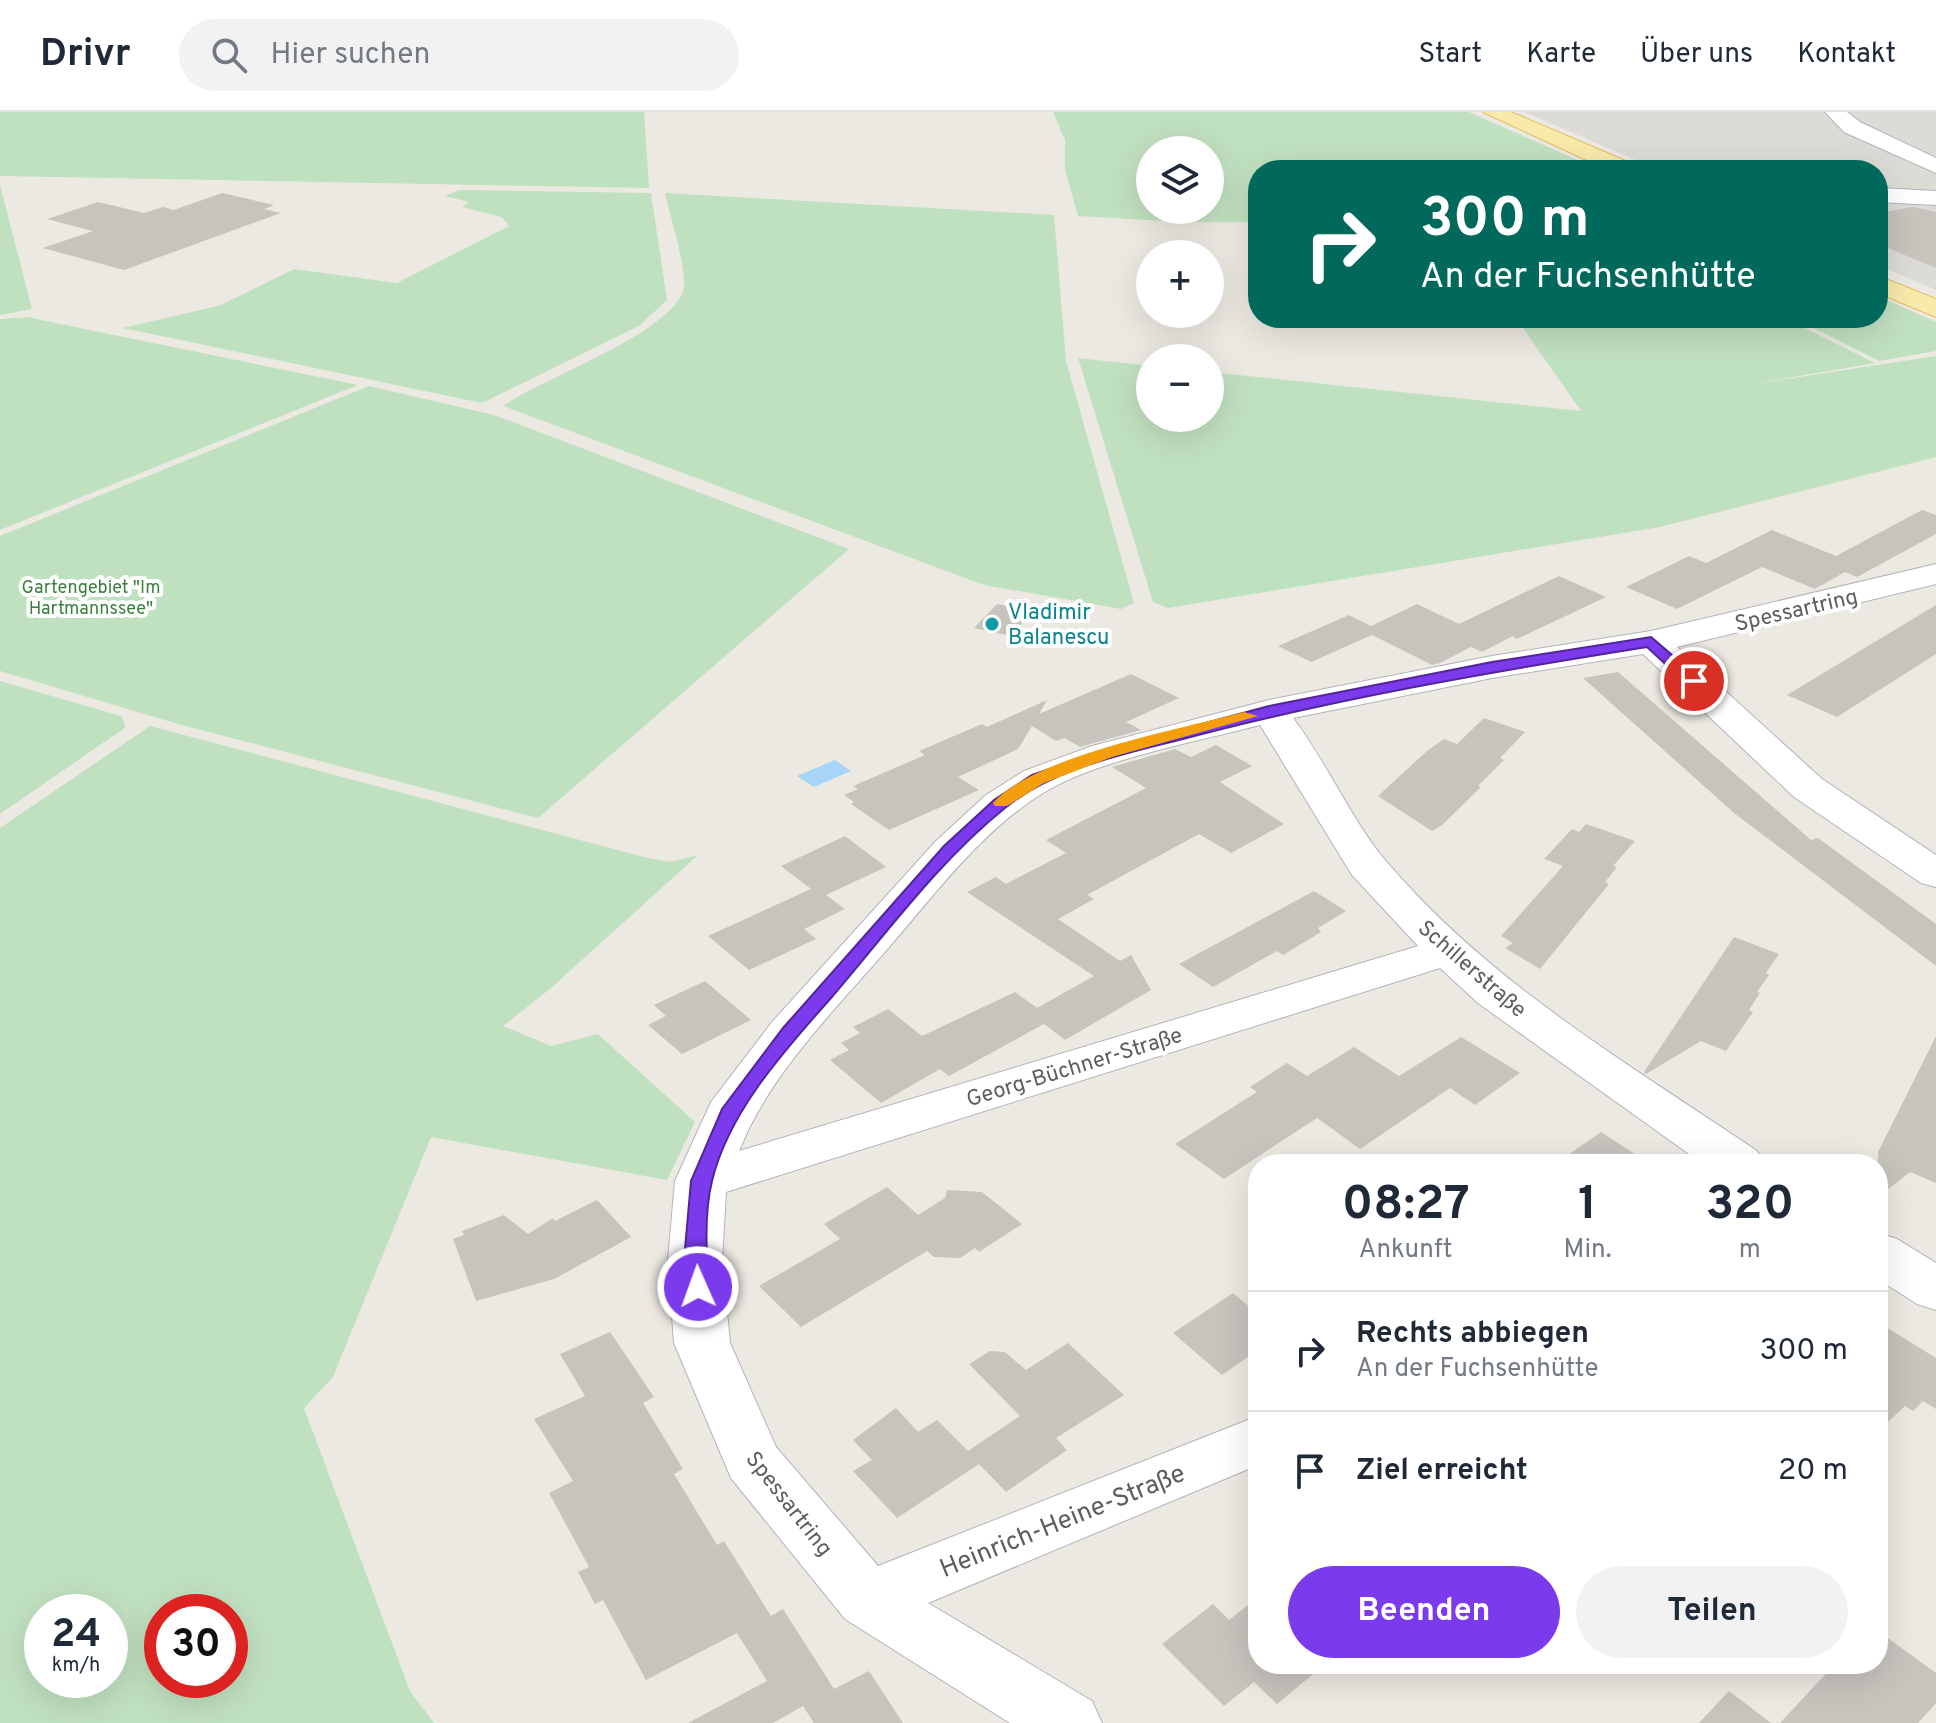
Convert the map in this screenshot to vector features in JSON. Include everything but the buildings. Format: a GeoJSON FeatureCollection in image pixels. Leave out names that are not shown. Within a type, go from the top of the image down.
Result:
{"type":"FeatureCollection","features":[{"type":"Feature","properties":{"kind":"main road"},"geometry":{"type":"LineString","coordinates":[[1493,112],[1604,160]]}},
{"type":"Feature","properties":{"kind":"main road"},"geometry":{"type":"LineString","coordinates":[[1888,288],[1936,309]]}},
{"type":"Feature","properties":{"kind":"street"},"geometry":{"type":"LineString","coordinates":[[1835,112],[1852,127],[1936,166]]}},
{"type":"Feature","properties":{"kind":"street"},"geometry":{"type":"LineString","coordinates":[[1888,196],[1936,198]]}},
{"type":"Feature","properties":{"kind":"street","name":"Spessartring"},"geometry":{"type":"LineString","coordinates":[[1068,1723],[867,1599],[752,1461],[702,1343],[695,1260],[701,1181],[729,1114],[790,1032],[951,850],[1000,804],[1038,779],[1106,754],[1269,711],[1492,667],[1651,642],[1936,574]]}},
{"type":"Feature","properties":{"kind":"street"},"geometry":{"type":"LineString","coordinates":[[1651,642],[1808,788],[1936,874]]}},
{"type":"Feature","properties":{"kind":"street","name":"Schillerstraße"},"geometry":{"type":"LineString","coordinates":[[1269,711],[1295,747],[1367,866],[1448,951],[1494,993],[1725,1154]]}},
{"type":"Feature","properties":{"kind":"street","name":"Georg-Büchner-Straße"},"geometry":{"type":"LineString","coordinates":[[701,1181],[1448,951]]}},
{"type":"Feature","properties":{"kind":"street"},"geometry":{"type":"LineString","coordinates":[[1888,1259],[1936,1290]]}},
{"type":"Feature","properties":{"kind":"street","name":"Heinrich-Heine-Straße"},"geometry":{"type":"LineString","coordinates":[[867,1599],[1248,1444]]}},
{"type":"Feature","properties":{"kind":"shaded area"},"geometry":{"type":"Polygon","coordinates":[[[1524,112],[1936,112],[1936,290],[1888,269],[1888,160],[1636,160],[1524,112]]]}},
{"type":"Feature","properties":{"kind":"green space"},"geometry":{"type":"Polygon","coordinates":[[[0,112],[644,112],[649,188],[0,176],[0,112]]]}},
{"type":"Feature","properties":{"kind":"green space"},"geometry":{"type":"Polygon","coordinates":[[[1053,112],[1469,112],[1577,160],[1248,160],[1248,222],[1224,222],[1224,136],[1136,136],[1136,219],[1078,216],[1065,170],[1065,140],[1053,112]]]}},
{"type":"Feature","properties":{"kind":"green space"},"geometry":{"type":"Polygon","coordinates":[[[0,185],[32,309],[0,315],[0,185]]]}},
{"type":"Feature","properties":{"kind":"green space"},"geometry":{"type":"Polygon","coordinates":[[[459,190],[651,193],[667,300],[639,326],[482,403],[123,328],[221,305],[294,269],[397,283],[509,226],[502,217],[462,207],[469,202],[445,196],[459,190]]]}},
{"type":"Feature","properties":{"kind":"green space"},"geometry":{"type":"Polygon","coordinates":[[[665,193],[1054,215],[1066,361],[1134,603],[1121,609],[984,585],[503,406],[635,336],[660,319],[677,302],[684,276],[665,193]]]}},
{"type":"Feature","properties":{"kind":"green space"},"geometry":{"type":"Polygon","coordinates":[[[1888,300],[1936,322],[1936,351],[1879,361],[1814,328],[1888,328],[1888,300]]]}},
{"type":"Feature","properties":{"kind":"green space"},"geometry":{"type":"Polygon","coordinates":[[[29,317],[358,385],[0,530],[0,319],[29,317]]]}},
{"type":"Feature","properties":{"kind":"green space"},"geometry":{"type":"Polygon","coordinates":[[[1523,328],[1805,328],[1875,363],[1748,385],[1936,356],[1936,457],[1660,527],[1168,608],[1153,602],[1078,358],[1136,364],[1136,432],[1224,432],[1224,373],[1581,411],[1523,328]]]}},
{"type":"Feature","properties":{"kind":"green space","name":"Gartengebiet \"Im Hartmannssee\""},"geometry":{"type":"Polygon","coordinates":[[[369,386],[494,415],[849,549],[538,818],[178,724],[0,671],[0,536],[369,386]]]}},
{"type":"Feature","properties":{"kind":"green space"},"geometry":{"type":"Polygon","coordinates":[[[0,681],[121,716],[126,727],[0,814],[0,681]]]}},
{"type":"Feature","properties":{"kind":"green space"},"geometry":{"type":"Polygon","coordinates":[[[150,726],[648,858],[670,862],[698,855],[551,988],[503,1026],[551,1046],[598,1034],[695,1122],[667,1180],[431,1137],[333,1377],[304,1408],[410,1691],[434,1723],[0,1723],[0,828],[150,726]]]}},
{"type":"Feature","properties":{"kind":"water"},"geometry":{"type":"Polygon","coordinates":[[[835,760],[851,771],[814,787],[797,776],[835,760]]]}},
{"type":"Feature","properties":{"kind":"slow traffic"},"geometry":{"type":"LineString","coordinates":[[1001,803],[1038,779],[1106,754],[1250,716]]}},
{"type":"Feature","properties":{"kind":"place","name":"Vladimir Balanescu"},"geometry":{"type":"Point","coordinates":[992,624]}},
{"type":"Feature","properties":{"kind":"route"},"geometry":{"type":"LineString","coordinates":[[698,1287],[695,1260],[701,1181],[729,1114],[790,1032],[951,850],[1000,804],[1038,779],[1106,754],[1269,711],[1492,667],[1651,642],[1694,681]]}}]}
